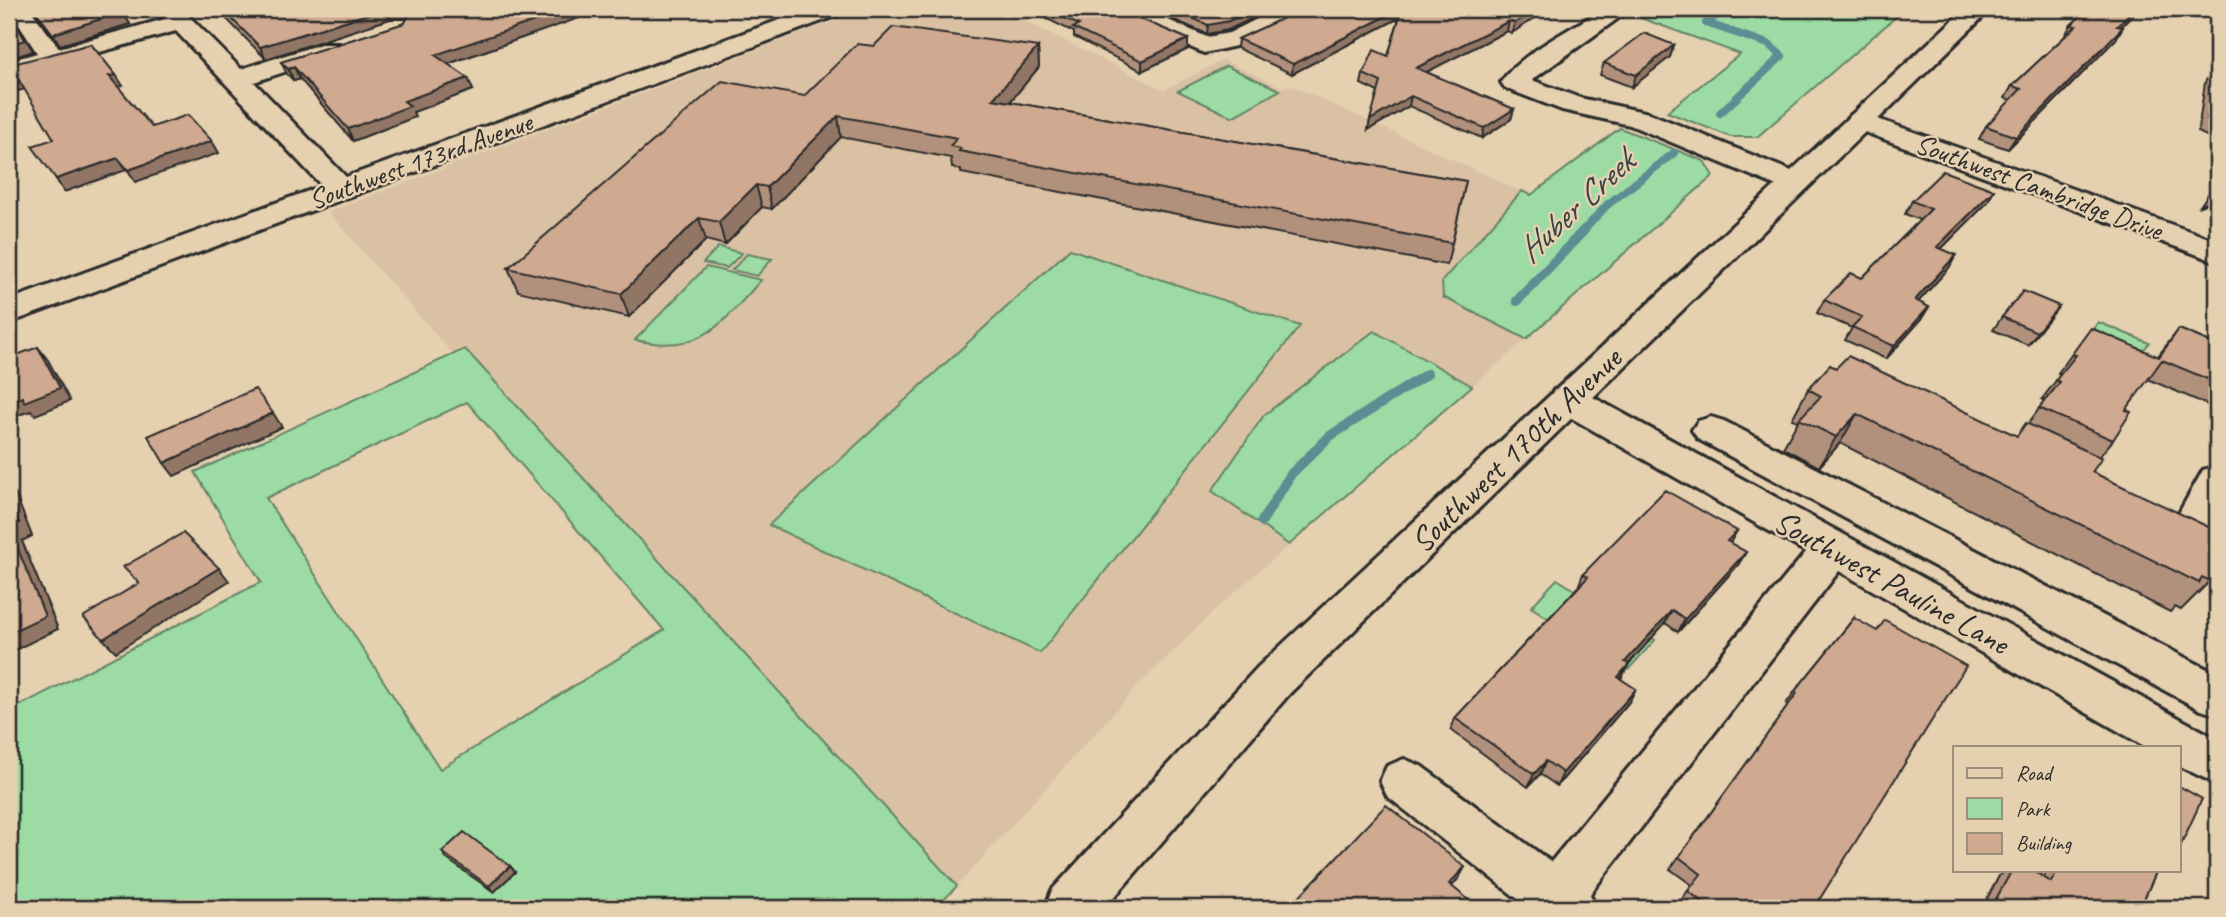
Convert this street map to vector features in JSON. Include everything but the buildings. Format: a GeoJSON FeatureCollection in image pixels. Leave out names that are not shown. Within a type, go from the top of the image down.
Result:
{"type":"FeatureCollection","features":[{"type":"Feature","properties":{"kind":"street"},"geometry":{"type":"LineString","coordinates":[[18,9],[53,58]]}},
{"type":"Feature","properties":{"kind":"street","name":"Southwest 173rd Avenue"},"geometry":{"type":"LineString","coordinates":[[9,312],[832,9]]}},
{"type":"Feature","properties":{"kind":"street"},"geometry":{"type":"LineString","coordinates":[[1123,9],[1197,43],[1217,45],[1236,40],[1296,9]]}},
{"type":"Feature","properties":{"kind":"street"},"geometry":{"type":"LineString","coordinates":[[1619,9],[1535,64],[1514,82],[1572,104],[1639,119],[1795,183]]}},
{"type":"Feature","properties":{"kind":"street","name":"Southwest 170th Avenue"},"geometry":{"type":"LineString","coordinates":[[1071,908],[1274,680],[1979,9]]}},
{"type":"Feature","properties":{"kind":"street"},"geometry":{"type":"LineString","coordinates":[[9,69],[53,58],[175,15],[341,189]]}},
{"type":"Feature","properties":{"kind":"street"},"geometry":{"type":"LineString","coordinates":[[236,79],[355,41]]}},
{"type":"Feature","properties":{"kind":"street","name":"Southwest Cambridge Drive"},"geometry":{"type":"LineString","coordinates":[[1861,121],[2217,252]]}},
{"type":"Feature","properties":{"kind":"street","name":"Southwest Pauline Lane"},"geometry":{"type":"LineString","coordinates":[[1567,399],[2217,763]]}},
{"type":"Feature","properties":{"kind":"street"},"geometry":{"type":"LineString","coordinates":[[1711,430],[2217,696]]}},
{"type":"Feature","properties":{"kind":"street"},"geometry":{"type":"LineString","coordinates":[[2157,504],[2206,527],[2217,480]]}},
{"type":"Feature","properties":{"kind":"street"},"geometry":{"type":"LineString","coordinates":[[1404,781],[1558,905],[1843,554],[1884,521]]}},
{"type":"Feature","properties":{"kind":"shaded area"},"geometry":{"type":"Polygon","coordinates":[[[865,9],[1001,9],[1164,90],[1223,60],[1283,88],[1291,85],[1635,244],[1472,386],[1374,331],[1363,480],[1215,610],[1134,690],[957,886],[465,349],[453,354],[328,212],[865,9]]]}},
{"type":"Feature","properties":{"kind":"green space"},"geometry":{"type":"Polygon","coordinates":[[[1682,9],[1905,9],[1757,137],[1731,137],[1667,112],[1740,54],[1638,17],[1648,12],[1682,9]]]}},
{"type":"Feature","properties":{"kind":"green space"},"geometry":{"type":"Polygon","coordinates":[[[1226,66],[1280,90],[1232,117],[1178,91],[1226,66]]]}},
{"type":"Feature","properties":{"kind":"green space"},"geometry":{"type":"Polygon","coordinates":[[[1620,128],[1704,161],[1713,176],[1526,339],[1443,297],[1442,281],[1522,191],[1531,195],[1620,128]]]}},
{"type":"Feature","properties":{"kind":"green space"},"geometry":{"type":"Polygon","coordinates":[[[718,247],[742,253],[727,268],[703,263],[718,247]]]}},
{"type":"Feature","properties":{"kind":"green space"},"geometry":{"type":"Polygon","coordinates":[[[1070,249],[1300,326],[1040,653],[769,525],[1070,249]]]}},
{"type":"Feature","properties":{"kind":"green space"},"geometry":{"type":"Polygon","coordinates":[[[747,254],[772,259],[757,276],[732,270],[747,254]]]}},
{"type":"Feature","properties":{"kind":"green space"},"geometry":{"type":"Polygon","coordinates":[[[706,267],[761,280],[721,323],[708,332],[677,343],[658,344],[635,340],[706,267]]]}},
{"type":"Feature","properties":{"kind":"green space"},"geometry":{"type":"Polygon","coordinates":[[[2098,322],[2149,343],[2138,357],[2086,339],[2098,322]]]}},
{"type":"Feature","properties":{"kind":"green space"},"geometry":{"type":"Polygon","coordinates":[[[1374,331],[1472,386],[1289,545],[1212,491],[1264,415],[1374,331]]]}},
{"type":"Feature","properties":{"kind":"green space"},"geometry":{"type":"Polygon","coordinates":[[[465,349],[957,886],[936,908],[9,908],[9,711],[261,582],[195,472],[465,349]],[[467,402],[266,498],[440,769],[664,630],[467,402]]]}},
{"type":"Feature","properties":{"kind":"green space"},"geometry":{"type":"Polygon","coordinates":[[[1557,579],[1655,640],[1628,670],[1531,607],[1557,579]]]}},
{"type":"Feature","properties":{"kind":"waterway","name":"Huber Creek"},"geometry":{"type":"LineString","coordinates":[[1720,113],[1782,56],[1768,44],[1706,23],[1726,9]]}},
{"type":"Feature","properties":{"kind":"waterway","name":"Huber Creek"},"geometry":{"type":"LineString","coordinates":[[1583,231],[1607,205],[1674,153]]}},
{"type":"Feature","properties":{"kind":"waterway","name":"Huber Creek"},"geometry":{"type":"LineString","coordinates":[[1517,301],[1585,229]]}},
{"type":"Feature","properties":{"kind":"waterway","name":"Huber Creek"},"geometry":{"type":"LineString","coordinates":[[1262,521],[1291,474],[1330,436],[1427,374]]}}]}
